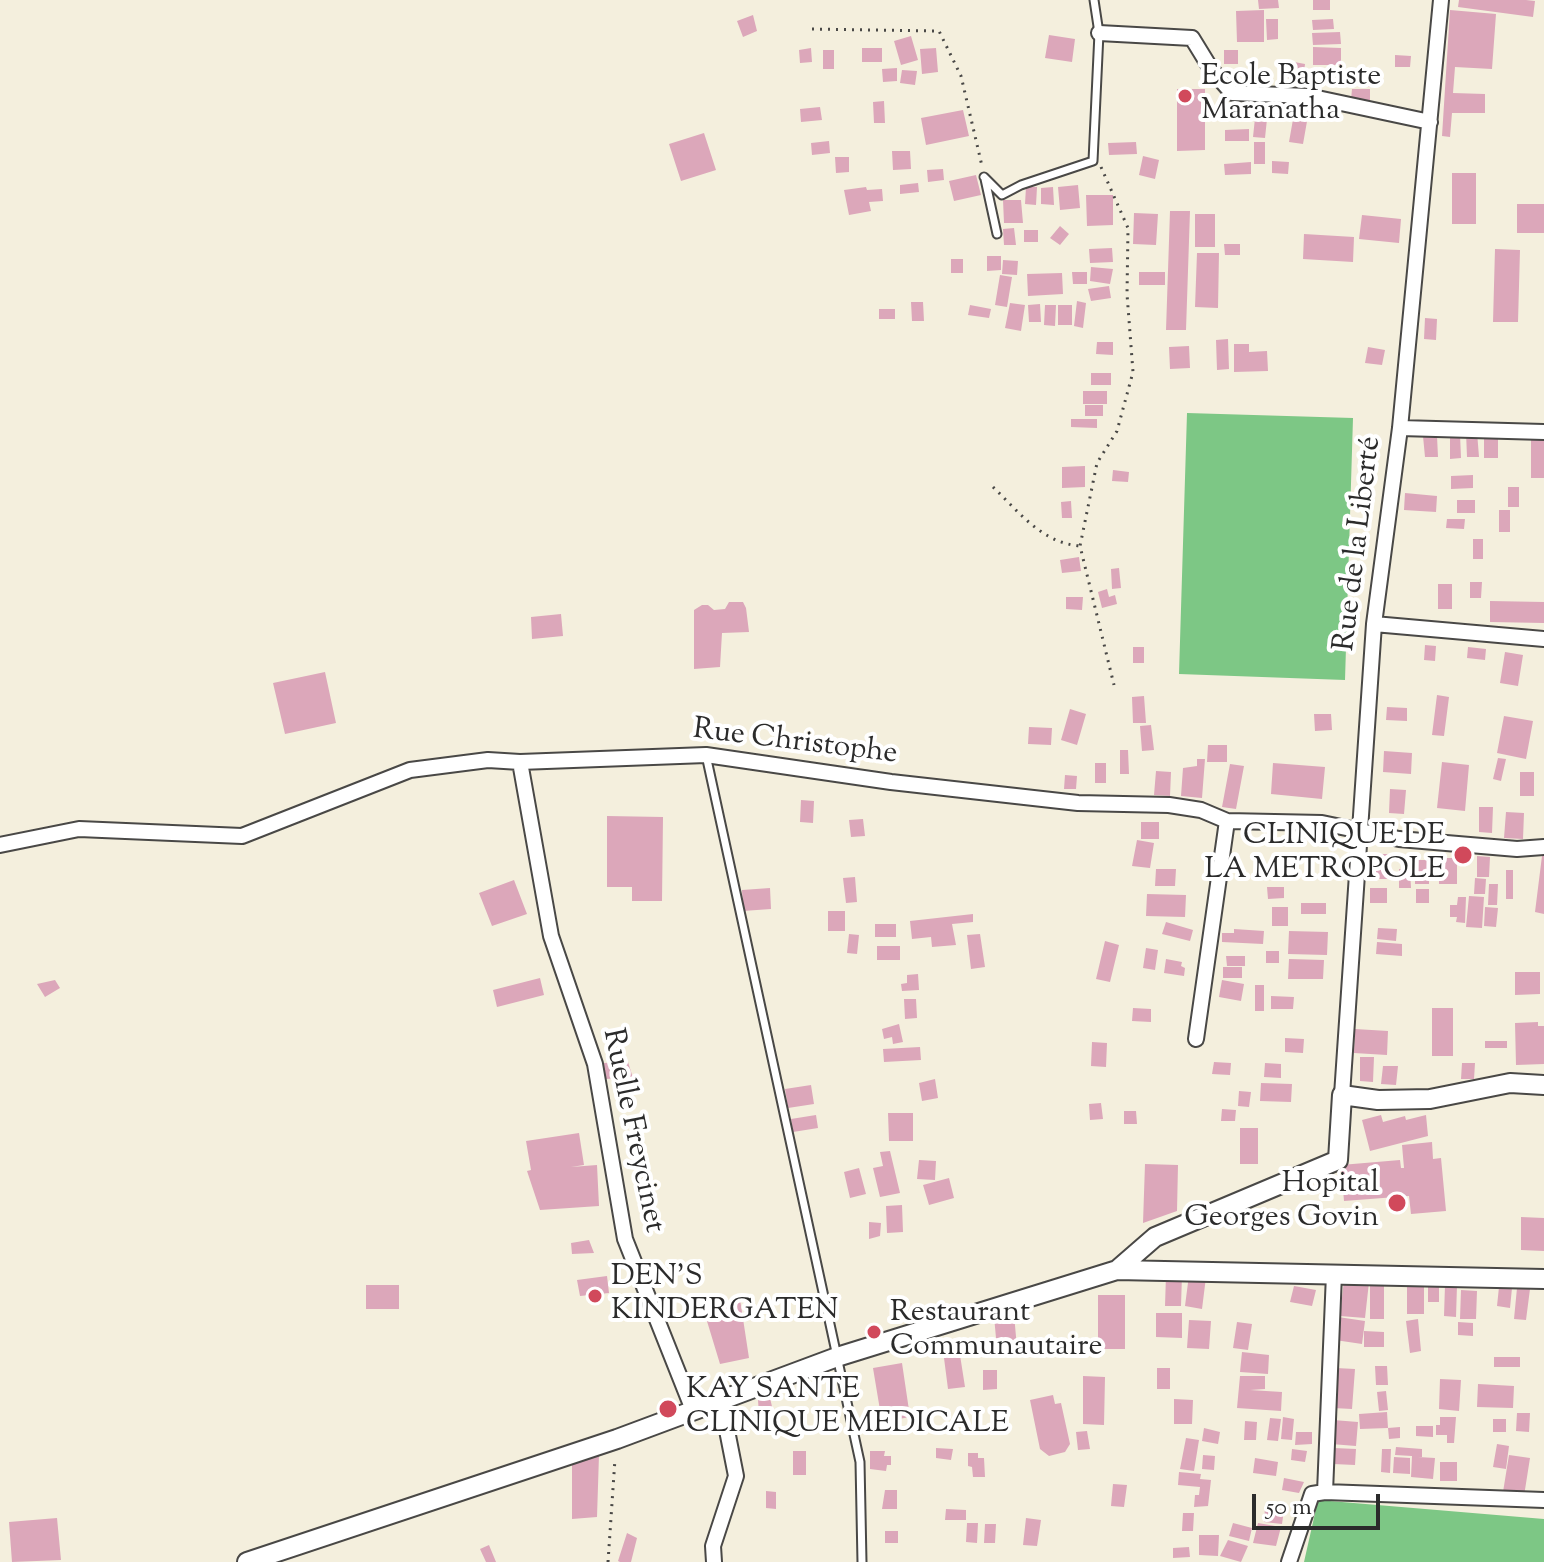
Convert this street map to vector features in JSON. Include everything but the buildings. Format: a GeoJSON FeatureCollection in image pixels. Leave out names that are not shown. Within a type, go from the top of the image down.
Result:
{"type":"FeatureCollection","features":[{"type":"Feature","properties":{"kind":"street","name":"Rue de la Liberté"},"geometry":{"type":"LineString","coordinates":[[1342,1095],[1374,624],[1400,428],[1441,0]]}},
{"type":"Feature","properties":{"kind":"street"},"geometry":{"type":"LineString","coordinates":[[1099,33],[1192,38],[1211,69],[1232,93],[1308,96],[1430,122]]}},
{"type":"Feature","properties":{"kind":"street"},"geometry":{"type":"LineString","coordinates":[[1400,428],[1544,432]]}},
{"type":"Feature","properties":{"kind":"street"},"geometry":{"type":"LineString","coordinates":[[1374,624],[1544,639]]}},
{"type":"Feature","properties":{"kind":"street","name":"Rue Christophe"},"geometry":{"type":"LineString","coordinates":[[0,845],[79,829],[242,836],[410,770],[488,760],[520,762],[706,755],[891,782],[1063,801],[1169,805],[1201,810],[1227,821],[1322,823],[1399,839],[1517,849],[1544,847]]}},
{"type":"Feature","properties":{"kind":"street","name":"Ruelle Freycinet"},"geometry":{"type":"LineString","coordinates":[[520,762],[551,936],[595,1064],[625,1239],[693,1410]]}},
{"type":"Feature","properties":{"kind":"street"},"geometry":{"type":"LineString","coordinates":[[1196,1039],[1227,821]]}},
{"type":"Feature","properties":{"kind":"street"},"geometry":{"type":"LineString","coordinates":[[1117,1270],[1155,1237],[1338,1160],[1342,1095],[1378,1100],[1430,1099],[1510,1083],[1544,1085]]}},
{"type":"Feature","properties":{"kind":"street"},"geometry":{"type":"LineString","coordinates":[[247,1562],[617,1439],[837,1357],[1117,1270],[1544,1279]]}},
{"type":"Feature","properties":{"kind":"street"},"geometry":{"type":"LineString","coordinates":[[1325,1492],[1334,1274]]}},
{"type":"Feature","properties":{"kind":"street"},"geometry":{"type":"LineString","coordinates":[[714,1562],[713,1546],[736,1476],[721,1400]]}},
{"type":"Feature","properties":{"kind":"street"},"geometry":{"type":"LineString","coordinates":[[1289,1562],[1312,1494],[1544,1500]]}},
{"type":"Feature","properties":{"kind":"lane"},"geometry":{"type":"LineString","coordinates":[[984,177],[1002,195],[1021,185],[1093,161],[1099,33],[1094,0]]}},
{"type":"Feature","properties":{"kind":"lane"},"geometry":{"type":"LineString","coordinates":[[984,177],[997,234]]}},
{"type":"Feature","properties":{"kind":"lane"},"geometry":{"type":"LineString","coordinates":[[706,755],[860,1462],[862,1562]]}},
{"type":"Feature","properties":{"kind":"path"},"geometry":{"type":"LineString","coordinates":[[812,29],[939,31],[961,76],[984,177]]}},
{"type":"Feature","properties":{"kind":"path"},"geometry":{"type":"LineString","coordinates":[[1093,149],[1128,228],[1127,294],[1133,372],[1117,431],[1097,463],[1080,546],[1114,685]]}},
{"type":"Feature","properties":{"kind":"path"},"geometry":{"type":"LineString","coordinates":[[993,487],[1037,529],[1062,545],[1080,546]]}},
{"type":"Feature","properties":{"kind":"path"},"geometry":{"type":"LineString","coordinates":[[608,1562],[617,1439]]}},
{"type":"Feature","properties":{"kind":"green space"},"geometry":{"type":"Polygon","coordinates":[[[1187,413],[1353,418],[1345,680],[1179,674],[1187,413]]]}},
{"type":"Feature","properties":{"kind":"green space"},"geometry":{"type":"Polygon","coordinates":[[[1318,1500],[1544,1519],[1544,1562],[1304,1562],[1318,1500]]]}},
{"type":"Feature","properties":{"kind":"place","name":"Ecole Baptiste Maranatha"},"geometry":{"type":"Point","coordinates":[1185,96]}},
{"type":"Feature","properties":{"kind":"place","name":"CLINIQUE DE LA METROPOLE"},"geometry":{"type":"Point","coordinates":[1463,855]}},
{"type":"Feature","properties":{"kind":"place","name":"Hopital Georges Govin"},"geometry":{"type":"Point","coordinates":[1397,1203]}},
{"type":"Feature","properties":{"kind":"place","name":"DEN'S KINDERGATEN"},"geometry":{"type":"Point","coordinates":[595,1296]}},
{"type":"Feature","properties":{"kind":"place","name":"Restaurant Communautaire"},"geometry":{"type":"Point","coordinates":[874,1332]}},
{"type":"Feature","properties":{"kind":"place","name":"KAY SANTE CLINIQUE MEDICALE"},"geometry":{"type":"Point","coordinates":[668,1409]}}]}
